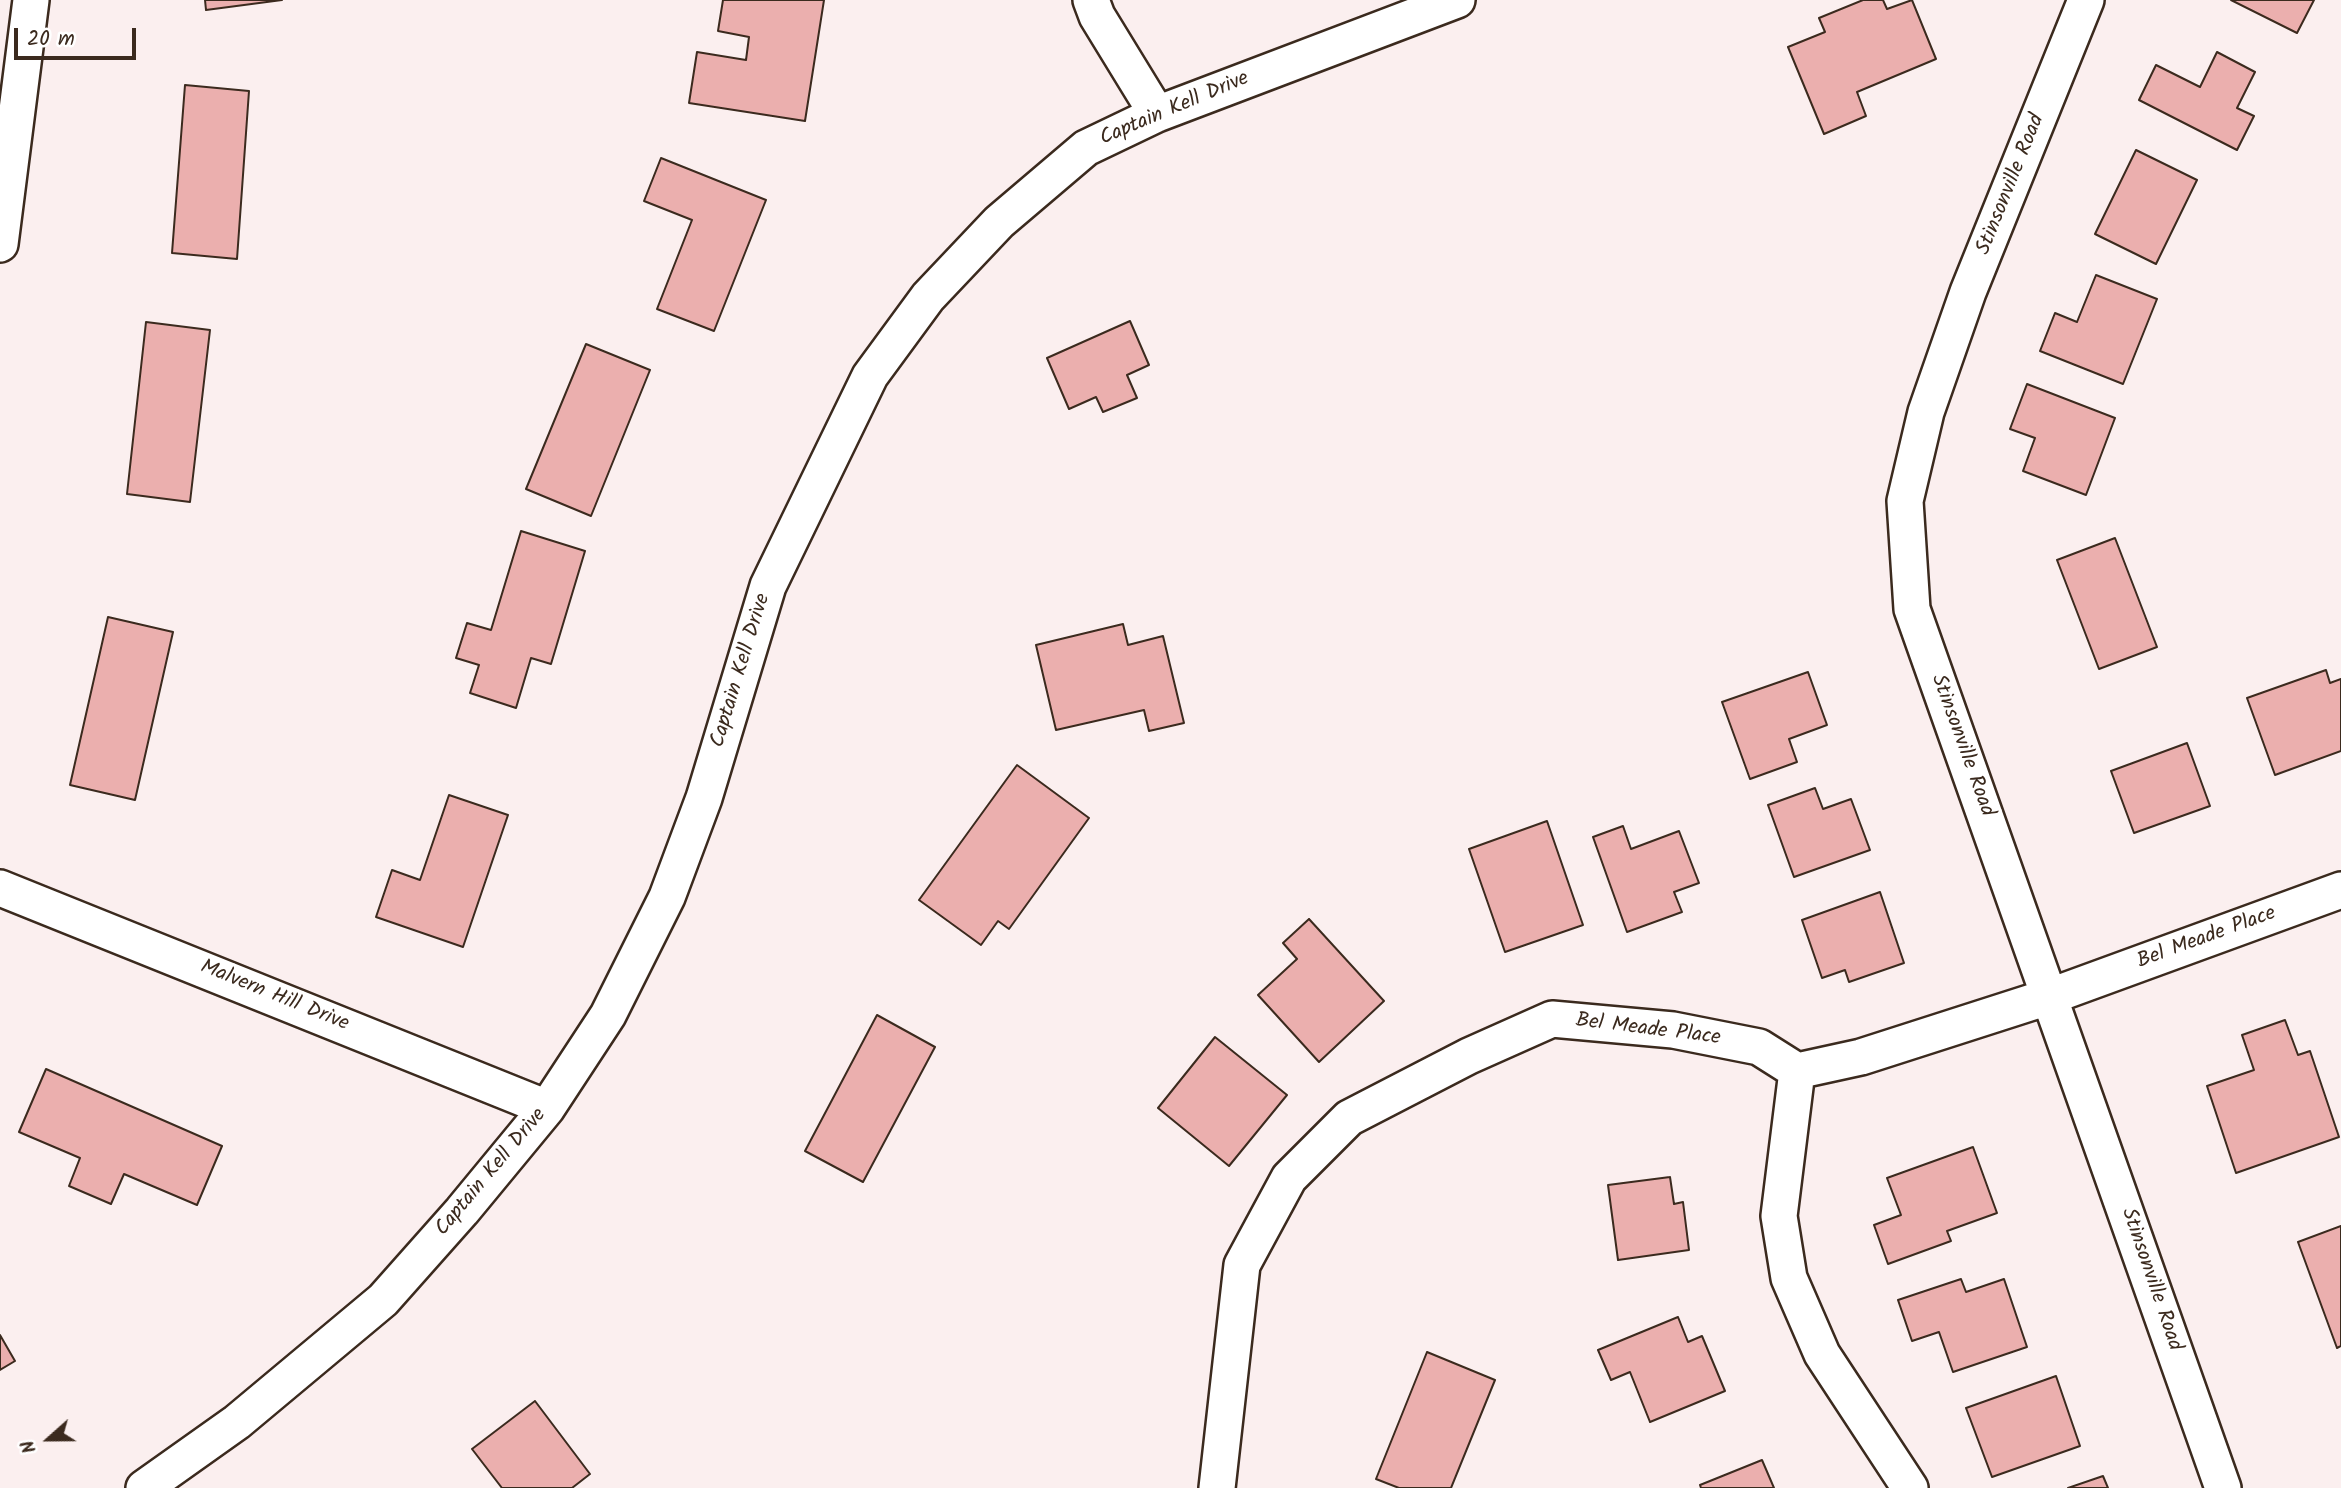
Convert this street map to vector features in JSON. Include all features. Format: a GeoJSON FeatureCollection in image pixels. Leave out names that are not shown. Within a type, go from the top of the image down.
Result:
{"type":"FeatureCollection","features":[{"type":"Feature","properties":{"kind":"street"},"geometry":{"type":"LineString","coordinates":[[0,244],[31,0]]}},
{"type":"Feature","properties":{"kind":"street"},"geometry":{"type":"LineString","coordinates":[[1091,0],[1097,16],[1157,114]]}},
{"type":"Feature","properties":{"kind":"street","name":"Captain Kell Drive"},"geometry":{"type":"LineString","coordinates":[[144,1488],[237,1422],[383,1300],[462,1211],[547,1108],[608,1015],[667,897],[704,798],[768,586],[870,376],[928,297],[999,222],[1086,148],[1157,114],[1457,0]]}},
{"type":"Feature","properties":{"kind":"street","name":"Stinsonville Road"},"geometry":{"type":"LineString","coordinates":[[2086,0],[1968,292],[1926,412],[1905,501],[1912,609],[2223,1488]]}},
{"type":"Feature","properties":{"kind":"street","name":"Malvern Hill Drive"},"geometry":{"type":"LineString","coordinates":[[0,888],[547,1108]]}},
{"type":"Feature","properties":{"kind":"street","name":"Bel Meade Place"},"geometry":{"type":"LineString","coordinates":[[1217,1488],[1242,1265],[1289,1178],[1349,1118],[1469,1056],[1552,1019],[1673,1030],[1759,1047],[1797,1071],[1861,1057],[2051,996],[2341,890]]}},
{"type":"Feature","properties":{"kind":"street"},"geometry":{"type":"LineString","coordinates":[[1797,1071],[1779,1216],[1789,1278],[1822,1354],[1910,1488]]}},
{"type":"Feature","properties":{"kind":"building"},"geometry":{"type":"Polygon","coordinates":[[[205,0],[282,0],[206,10],[205,0]]]}},
{"type":"Feature","properties":{"kind":"building"},"geometry":{"type":"Polygon","coordinates":[[[723,0],[824,0],[805,121],[689,103],[697,52],[746,60],[749,37],[718,31],[723,0]]]}},
{"type":"Feature","properties":{"kind":"building"},"geometry":{"type":"Polygon","coordinates":[[[1863,0],[1883,0],[1887,9],[1912,0],[1936,59],[1857,92],[1866,116],[1824,134],[1788,47],[1825,32],[1819,18],[1863,0]]]}},
{"type":"Feature","properties":{"kind":"building"},"geometry":{"type":"Polygon","coordinates":[[[2231,0],[2314,0],[2297,33],[2231,0]]]}},
{"type":"Feature","properties":{"kind":"building"},"geometry":{"type":"Polygon","coordinates":[[[2217,52],[2255,72],[2237,108],[2254,116],[2237,150],[2139,100],[2156,65],[2200,87],[2217,52]]]}},
{"type":"Feature","properties":{"kind":"building"},"geometry":{"type":"Polygon","coordinates":[[[185,85],[249,91],[237,259],[172,253],[185,85]]]}},
{"type":"Feature","properties":{"kind":"building"},"geometry":{"type":"Polygon","coordinates":[[[2136,150],[2197,180],[2156,264],[2095,234],[2136,150]]]}},
{"type":"Feature","properties":{"kind":"building"},"geometry":{"type":"Polygon","coordinates":[[[661,158],[766,200],[714,331],[657,309],[692,220],[644,201],[661,158]]]}},
{"type":"Feature","properties":{"kind":"building"},"geometry":{"type":"Polygon","coordinates":[[[2096,275],[2157,299],[2123,384],[2040,351],[2055,313],[2077,322],[2096,275]]]}},
{"type":"Feature","properties":{"kind":"building"},"geometry":{"type":"Polygon","coordinates":[[[1130,321],[1149,365],[1127,375],[1137,398],[1103,412],[1096,397],[1069,409],[1047,358],[1130,321]]]}},
{"type":"Feature","properties":{"kind":"building"},"geometry":{"type":"Polygon","coordinates":[[[146,322],[210,330],[190,502],[127,494],[146,322]]]}},
{"type":"Feature","properties":{"kind":"building"},"geometry":{"type":"Polygon","coordinates":[[[586,344],[650,370],[591,516],[526,489],[586,344]]]}},
{"type":"Feature","properties":{"kind":"building"},"geometry":{"type":"Polygon","coordinates":[[[2027,384],[2115,418],[2086,495],[2023,471],[2035,438],[2010,429],[2027,384]]]}},
{"type":"Feature","properties":{"kind":"building"},"geometry":{"type":"Polygon","coordinates":[[[521,531],[585,551],[551,664],[531,658],[516,708],[470,693],[479,665],[456,658],[467,623],[491,630],[521,531]]]}},
{"type":"Feature","properties":{"kind":"building"},"geometry":{"type":"Polygon","coordinates":[[[2115,538],[2157,647],[2099,669],[2057,560],[2115,538]]]}},
{"type":"Feature","properties":{"kind":"building"},"geometry":{"type":"Polygon","coordinates":[[[108,617],[173,632],[135,800],[70,785],[108,617]]]}},
{"type":"Feature","properties":{"kind":"building"},"geometry":{"type":"Polygon","coordinates":[[[1123,624],[1128,645],[1163,636],[1184,723],[1149,731],[1144,710],[1056,730],[1036,645],[1123,624]]]}},
{"type":"Feature","properties":{"kind":"building"},"geometry":{"type":"Polygon","coordinates":[[[2326,670],[2330,683],[2341,679],[2341,751],[2275,775],[2247,698],[2326,670]]]}},
{"type":"Feature","properties":{"kind":"building"},"geometry":{"type":"Polygon","coordinates":[[[1808,672],[1827,725],[1789,739],[1797,762],[1750,779],[1722,702],[1808,672]]]}},
{"type":"Feature","properties":{"kind":"building"},"geometry":{"type":"Polygon","coordinates":[[[2187,743],[2210,806],[2134,833],[2111,771],[2187,743]]]}},
{"type":"Feature","properties":{"kind":"building"},"geometry":{"type":"Polygon","coordinates":[[[1017,765],[1089,818],[1009,929],[998,921],[981,945],[919,900],[1017,765]]]}},
{"type":"Feature","properties":{"kind":"building"},"geometry":{"type":"Polygon","coordinates":[[[1815,788],[1823,809],[1851,799],[1870,850],[1794,877],[1768,805],[1815,788]]]}},
{"type":"Feature","properties":{"kind":"building"},"geometry":{"type":"Polygon","coordinates":[[[449,795],[508,815],[463,947],[376,917],[392,870],[420,880],[449,795]]]}},
{"type":"Feature","properties":{"kind":"building"},"geometry":{"type":"Polygon","coordinates":[[[1547,821],[1583,925],[1505,952],[1469,849],[1547,821]]]}},
{"type":"Feature","properties":{"kind":"building"},"geometry":{"type":"Polygon","coordinates":[[[1623,826],[1631,849],[1679,831],[1699,883],[1674,892],[1682,912],[1627,932],[1593,837],[1623,826]]]}},
{"type":"Feature","properties":{"kind":"building"},"geometry":{"type":"Polygon","coordinates":[[[1880,892],[1904,963],[1849,982],[1845,970],[1822,978],[1802,920],[1880,892]]]}},
{"type":"Feature","properties":{"kind":"building"},"geometry":{"type":"Polygon","coordinates":[[[1309,919],[1384,1001],[1319,1062],[1258,995],[1297,959],[1283,943],[1309,919]]]}},
{"type":"Feature","properties":{"kind":"building"},"geometry":{"type":"Polygon","coordinates":[[[877,1015],[935,1047],[863,1182],[805,1151],[877,1015]]]}},
{"type":"Feature","properties":{"kind":"building"},"geometry":{"type":"Polygon","coordinates":[[[2285,1020],[2298,1055],[2310,1051],[2339,1137],[2236,1173],[2207,1086],[2254,1070],[2242,1035],[2285,1020]]]}},
{"type":"Feature","properties":{"kind":"building"},"geometry":{"type":"Polygon","coordinates":[[[1215,1037],[1287,1095],[1229,1166],[1158,1108],[1215,1037]]]}},
{"type":"Feature","properties":{"kind":"building"},"geometry":{"type":"Polygon","coordinates":[[[46,1069],[222,1146],[197,1205],[124,1174],[111,1204],[69,1186],[80,1158],[19,1132],[46,1069]]]}},
{"type":"Feature","properties":{"kind":"building"},"geometry":{"type":"Polygon","coordinates":[[[1973,1147],[1997,1213],[1947,1231],[1951,1241],[1888,1264],[1874,1225],[1901,1215],[1887,1178],[1973,1147]]]}},
{"type":"Feature","properties":{"kind":"building"},"geometry":{"type":"Polygon","coordinates":[[[1670,1177],[1674,1204],[1683,1202],[1689,1250],[1618,1260],[1608,1185],[1670,1177]]]}},
{"type":"Feature","properties":{"kind":"building"},"geometry":{"type":"Polygon","coordinates":[[[2341,1226],[2341,1346],[2337,1348],[2298,1242],[2341,1226]]]}},
{"type":"Feature","properties":{"kind":"building"},"geometry":{"type":"Polygon","coordinates":[[[1961,1279],[1966,1292],[2004,1279],[2027,1347],[1953,1372],[1939,1332],[1912,1341],[1898,1300],[1961,1279]]]}},
{"type":"Feature","properties":{"kind":"building"},"geometry":{"type":"Polygon","coordinates":[[[1678,1317],[1688,1342],[1702,1336],[1725,1391],[1650,1422],[1630,1372],[1611,1380],[1598,1350],[1678,1317]]]}},
{"type":"Feature","properties":{"kind":"building"},"geometry":{"type":"Polygon","coordinates":[[[0,1335],[15,1361],[0,1370],[0,1335]]]}},
{"type":"Feature","properties":{"kind":"building"},"geometry":{"type":"Polygon","coordinates":[[[1427,1352],[1495,1380],[1451,1488],[1399,1488],[1376,1479],[1427,1352]]]}},
{"type":"Feature","properties":{"kind":"building"},"geometry":{"type":"Polygon","coordinates":[[[2056,1376],[2080,1446],[1992,1477],[1966,1408],[2056,1376]]]}},
{"type":"Feature","properties":{"kind":"building"},"geometry":{"type":"Polygon","coordinates":[[[535,1401],[590,1474],[572,1488],[502,1488],[472,1449],[535,1401]]]}},
{"type":"Feature","properties":{"kind":"building"},"geometry":{"type":"Polygon","coordinates":[[[1762,1460],[1774,1488],[1701,1488],[1700,1485],[1762,1460]]]}},
{"type":"Feature","properties":{"kind":"building"},"geometry":{"type":"Polygon","coordinates":[[[2103,1476],[2108,1488],[2068,1488],[2103,1476]]]}}]}
